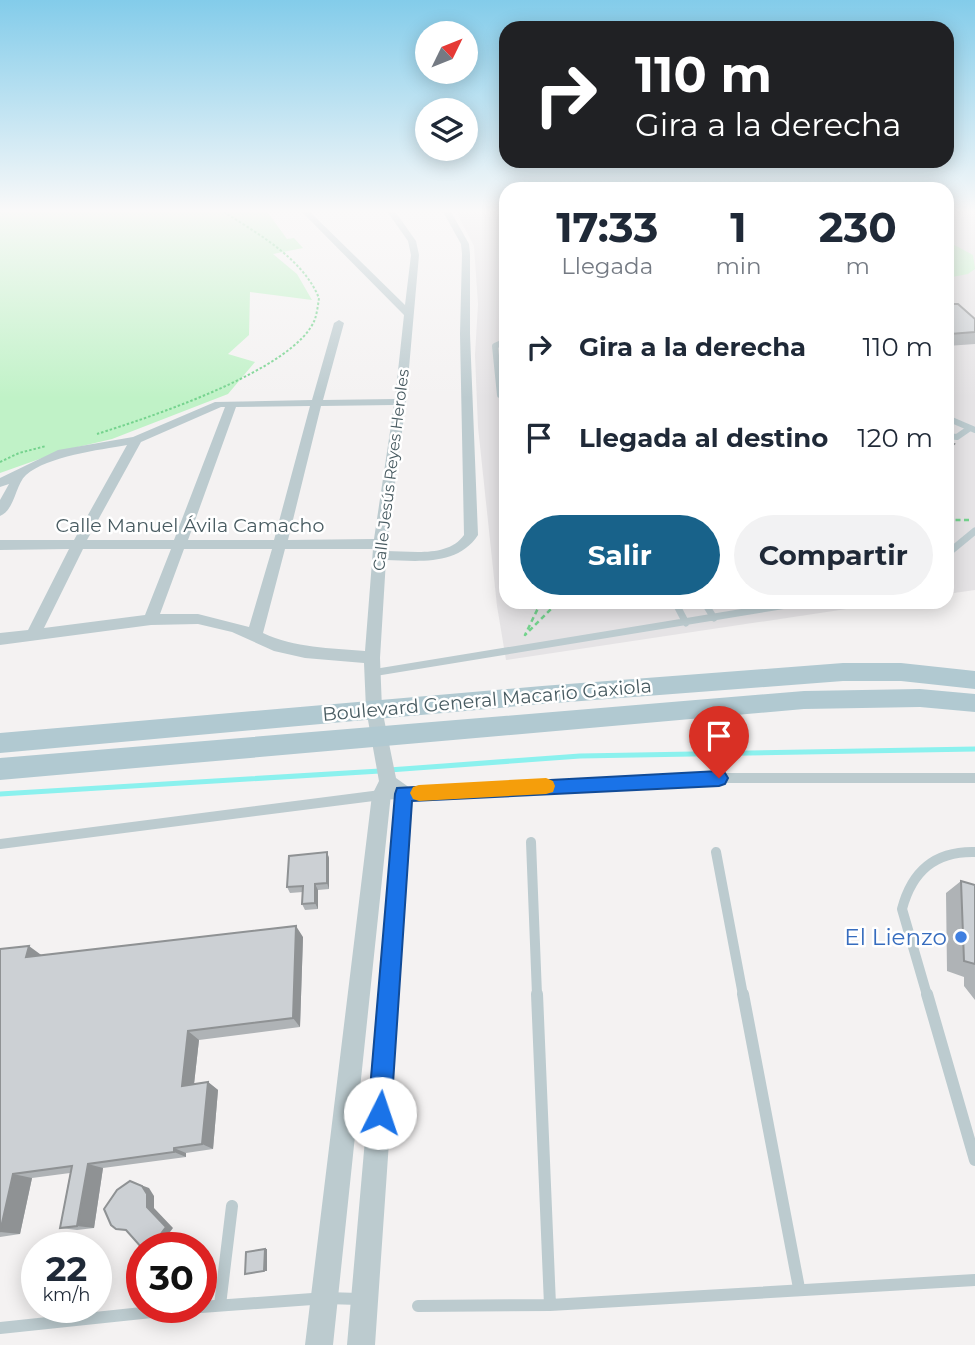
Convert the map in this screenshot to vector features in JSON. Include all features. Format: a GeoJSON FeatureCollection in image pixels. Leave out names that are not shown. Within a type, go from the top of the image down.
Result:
{"type":"FeatureCollection","features":[{"type":"Feature","properties":{"kind":"main road","name":"Boulevard General Macario Gaxiola"},"geometry":{"type":"LineString","coordinates":[[0,743],[843,671],[901,672],[975,680]]}},
{"type":"Feature","properties":{"kind":"main road","name":"Boulevard General Macario Gaxiola"},"geometry":{"type":"LineString","coordinates":[[0,769],[381,744],[804,700],[920,698],[975,703]]}},
{"type":"Feature","properties":{"kind":"street"},"geometry":{"type":"LineString","coordinates":[[367,273],[410,316]]}},
{"type":"Feature","properties":{"kind":"street","name":"Calle Jesús Reyes Heroles"},"geometry":{"type":"LineString","coordinates":[[319,1345],[390,787],[374,709],[372,665],[380,550],[400,402],[413,273]]}},
{"type":"Feature","properties":{"kind":"street","name":"Calle Manuel Ávila Camacho"},"geometry":{"type":"LineString","coordinates":[[0,545],[281,544],[436,555],[462,546],[471,535],[466,273]]}},
{"type":"Feature","properties":{"kind":"street"},"geometry":{"type":"LineString","coordinates":[[254,637],[281,544],[314,404],[339,323]]}},
{"type":"Feature","properties":{"kind":"street"},"geometry":{"type":"LineString","coordinates":[[0,483],[43,461],[74,450],[136,440],[216,405],[400,402]]}},
{"type":"Feature","properties":{"kind":"street"},"geometry":{"type":"LineString","coordinates":[[152,620],[232,404]]}},
{"type":"Feature","properties":{"kind":"street"},"geometry":{"type":"LineString","coordinates":[[33,635],[78,545],[136,440]]}},
{"type":"Feature","properties":{"kind":"street"},"geometry":{"type":"LineString","coordinates":[[0,512],[20,474]]}},
{"type":"Feature","properties":{"kind":"street"},"geometry":{"type":"LineString","coordinates":[[0,639],[152,620],[198,620],[216,622],[305,652],[372,665]]}},
{"type":"Feature","properties":{"kind":"street"},"geometry":{"type":"LineString","coordinates":[[360,1345],[366,1300],[390,787]]}},
{"type":"Feature","properties":{"kind":"lane"},"geometry":{"type":"LineString","coordinates":[[499,344],[495,346],[499,385]]}},
{"type":"Feature","properties":{"kind":"lane"},"geometry":{"type":"LineString","coordinates":[[954,421],[973,429]]}},
{"type":"Feature","properties":{"kind":"lane"},"geometry":{"type":"LineString","coordinates":[[954,437],[973,429]]}},
{"type":"Feature","properties":{"kind":"lane"},"geometry":{"type":"LineString","coordinates":[[954,548],[975,531]]}},
{"type":"Feature","properties":{"kind":"lane"},"geometry":{"type":"LineString","coordinates":[[679,609],[686,623]]}},
{"type":"Feature","properties":{"kind":"lane"},"geometry":{"type":"LineString","coordinates":[[708,609],[713,618]]}},
{"type":"Feature","properties":{"kind":"lane"},"geometry":{"type":"LineString","coordinates":[[372,665],[509,649],[765,609]]}},
{"type":"Feature","properties":{"kind":"lane"},"geometry":{"type":"LineString","coordinates":[[0,844],[390,787],[694,778],[975,778]]}},
{"type":"Feature","properties":{"kind":"lane"},"geometry":{"type":"LineString","coordinates":[[531,842],[550,1305]]}},
{"type":"Feature","properties":{"kind":"lane"},"geometry":{"type":"LineString","coordinates":[[716,852],[799,1288]]}},
{"type":"Feature","properties":{"kind":"lane"},"geometry":{"type":"LineString","coordinates":[[975,852],[953,852],[933,858],[916,873],[905,892],[902,909],[975,1160]]}},
{"type":"Feature","properties":{"kind":"lane"},"geometry":{"type":"LineString","coordinates":[[220,1305],[232,1206]]}},
{"type":"Feature","properties":{"kind":"lane"},"geometry":{"type":"LineString","coordinates":[[418,1306],[550,1305],[799,1288],[975,1280]]}},
{"type":"Feature","properties":{"kind":"lane"},"geometry":{"type":"LineString","coordinates":[[217,1305],[326,1298],[366,1300]]}},
{"type":"Feature","properties":{"kind":"lane"},"geometry":{"type":"LineString","coordinates":[[0,1328],[126,1315]]}},
{"type":"Feature","properties":{"kind":"path"},"geometry":{"type":"LineString","coordinates":[[95,434],[128,425],[246,377],[275,360],[302,338],[320,311],[319,296],[303,273]]}},
{"type":"Feature","properties":{"kind":"path"},"geometry":{"type":"LineString","coordinates":[[0,462],[19,453],[50,445]]}},
{"type":"Feature","properties":{"kind":"path"},"geometry":{"type":"LineString","coordinates":[[954,520],[975,520]]}},
{"type":"Feature","properties":{"kind":"path"},"geometry":{"type":"LineString","coordinates":[[538,609],[525,635],[551,609]]}},
{"type":"Feature","properties":{"kind":"shaded area"},"geometry":{"type":"Polygon","coordinates":[[[476,273],[499,273],[499,609],[846,609],[506,660],[497,606],[478,427],[475,355],[478,304],[476,273]]]}},
{"type":"Feature","properties":{"kind":"shaded area"},"geometry":{"type":"Polygon","coordinates":[[[954,273],[975,273],[975,590],[954,593],[954,273]]]}},
{"type":"Feature","properties":{"kind":"green space"},"geometry":{"type":"Polygon","coordinates":[[[0,273],[297,274],[312,300],[250,292],[249,335],[228,354],[255,362],[228,394],[112,439],[65,450],[0,473],[0,273]]]}},
{"type":"Feature","properties":{"kind":"green space"},"geometry":{"type":"Polygon","coordinates":[[[954,273],[970,273],[954,277],[954,273]]]}},
{"type":"Feature","properties":{"kind":"building"},"geometry":{"type":"Polygon","coordinates":[[[954,304],[958,304],[975,319],[975,332],[954,334],[954,304]]]}},
{"type":"Feature","properties":{"kind":"building"},"geometry":{"type":"Polygon","coordinates":[[[327,852],[327,883],[315,884],[315,903],[302,904],[303,886],[287,887],[289,856],[327,852]]]}},
{"type":"Feature","properties":{"kind":"building"},"geometry":{"type":"Polygon","coordinates":[[[961,881],[975,885],[975,964],[964,961],[961,881]]]}},
{"type":"Feature","properties":{"kind":"building"},"geometry":{"type":"Polygon","coordinates":[[[296,926],[293,1018],[188,1031],[182,1086],[208,1082],[202,1144],[174,1148],[174,1152],[88,1164],[77,1226],[60,1228],[72,1166],[13,1174],[0,1232],[0,949],[29,946],[26,957],[296,926]]]}},
{"type":"Feature","properties":{"kind":"building"},"geometry":{"type":"Polygon","coordinates":[[[130,1181],[142,1186],[147,1194],[147,1207],[166,1227],[162,1232],[128,1232],[111,1225],[104,1209],[117,1190],[130,1181]]]}},
{"type":"Feature","properties":{"kind":"building"},"geometry":{"type":"Polygon","coordinates":[[[265,1249],[264,1271],[245,1274],[246,1252],[265,1249]]]}},
{"type":"Feature","properties":{"kind":"waterway"},"geometry":{"type":"LineString","coordinates":[[389,770],[580,756],[975,749]]}},
{"type":"Feature","properties":{"kind":"waterway"},"geometry":{"type":"LineString","coordinates":[[0,794],[380,771]]}},
{"type":"Feature","properties":{"kind":"slow traffic"},"geometry":{"type":"LineString","coordinates":[[419,793],[546,786]]}},
{"type":"Feature","properties":{"kind":"place","name":"El Lienzo"},"geometry":{"type":"Point","coordinates":[961,937]}},
{"type":"Feature","properties":{"kind":"route"},"geometry":{"type":"LineString","coordinates":[[380,1113],[404,794],[719,778]]}}]}
